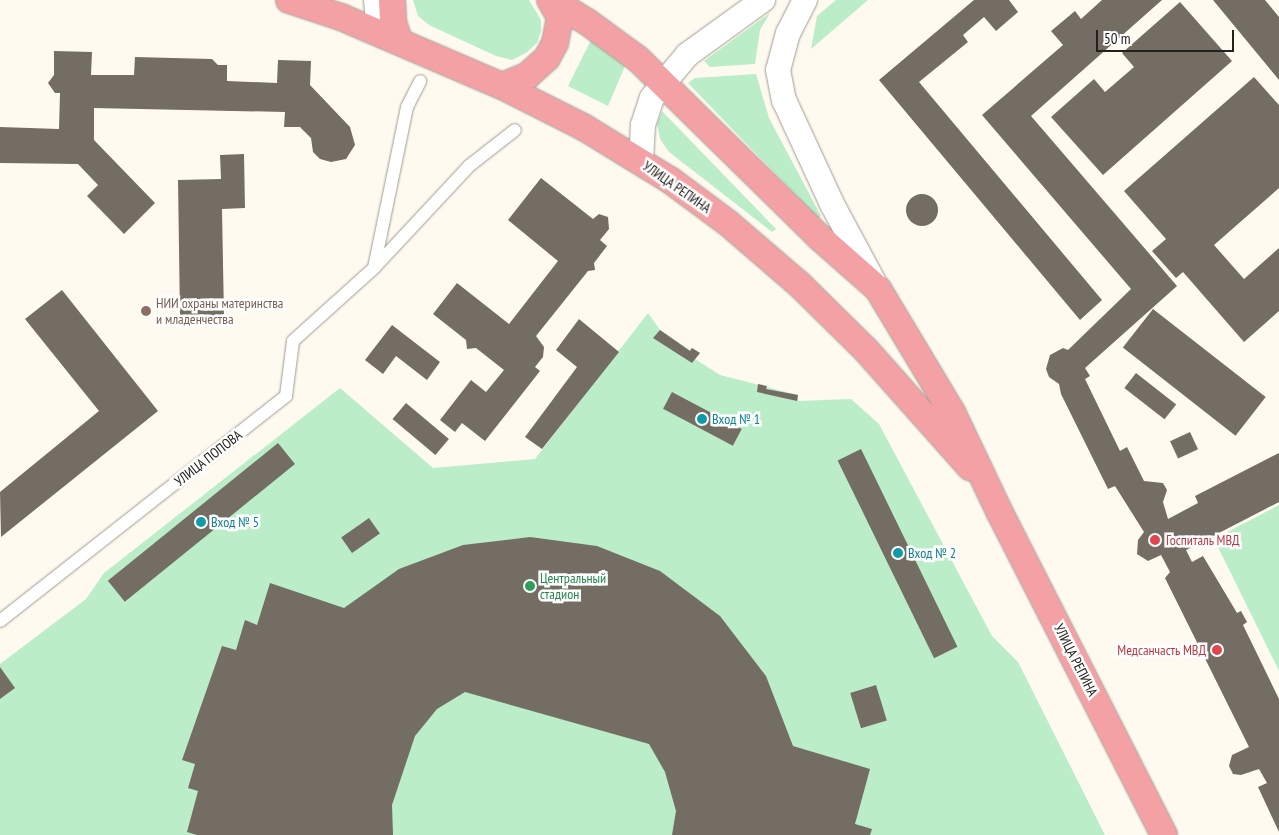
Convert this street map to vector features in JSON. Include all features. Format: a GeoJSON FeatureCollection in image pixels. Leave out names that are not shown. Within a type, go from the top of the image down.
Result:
{"type":"FeatureCollection","features":[{"type":"Feature","properties":{"kind":"main road","name":"УЛИЦА РЕПИНА"},"geometry":{"type":"LineString","coordinates":[[289,0],[388,37],[502,86],[585,128],[642,162],[728,223],[798,284],[866,350],[988,486]]}},
{"type":"Feature","properties":{"kind":"main road"},"geometry":{"type":"LineString","coordinates":[[388,37],[392,22],[392,0]]}},
{"type":"Feature","properties":{"kind":"main road","name":"УЛИЦА РЕПИНА"},"geometry":{"type":"LineString","coordinates":[[551,0],[586,20],[638,60],[662,85],[878,289]]}},
{"type":"Feature","properties":{"kind":"main road"},"geometry":{"type":"LineString","coordinates":[[502,86],[527,76],[547,58],[555,43],[560,17],[551,0]]}},
{"type":"Feature","properties":{"kind":"main road"},"geometry":{"type":"LineString","coordinates":[[642,162],[643,125],[652,98],[687,55],[763,0]]}},
{"type":"Feature","properties":{"kind":"main road","name":"УЛИЦА РЕПИНА"},"geometry":{"type":"LineString","coordinates":[[804,0],[788,33],[778,70],[784,100],[832,204],[878,289],[952,412],[1164,835]]}},
{"type":"Feature","properties":{"kind":"street"},"geometry":{"type":"LineString","coordinates":[[374,0],[388,37]]}},
{"type":"Feature","properties":{"kind":"street"},"geometry":{"type":"LineString","coordinates":[[374,268],[407,107],[420,81]]}},
{"type":"Feature","properties":{"kind":"street","name":"УЛИЦА ПОПОВА"},"geometry":{"type":"LineString","coordinates":[[0,621],[286,396],[293,341],[374,268],[468,166],[515,130]]}},
{"type":"Feature","properties":{"kind":"green space"},"geometry":{"type":"Polygon","coordinates":[[[413,0],[529,0],[541,20],[541,31],[537,43],[526,53],[512,60],[496,56],[429,25],[418,16],[413,0]]]}},
{"type":"Feature","properties":{"kind":"green space"},"geometry":{"type":"Polygon","coordinates":[[[836,0],[868,0],[811,49],[817,16],[836,0]]]}},
{"type":"Feature","properties":{"kind":"green space"},"geometry":{"type":"Polygon","coordinates":[[[770,13],[760,30],[755,64],[710,67],[704,61],[770,13]]]}},
{"type":"Feature","properties":{"kind":"green space"},"geometry":{"type":"Polygon","coordinates":[[[591,40],[625,66],[608,106],[568,86],[591,40]]]}},
{"type":"Feature","properties":{"kind":"green space"},"geometry":{"type":"Polygon","coordinates":[[[756,74],[769,118],[821,216],[818,218],[688,83],[695,78],[756,74]]]}},
{"type":"Feature","properties":{"kind":"green space"},"geometry":{"type":"Polygon","coordinates":[[[662,111],[776,229],[772,232],[669,152],[660,139],[657,124],[662,111]]]}},
{"type":"Feature","properties":{"kind":"green space","name":"Центральный стадион"},"geometry":{"type":"Polygon","coordinates":[[[648,313],[660,330],[690,350],[692,348],[700,353],[695,359],[720,375],[798,395],[798,401],[851,399],[879,424],[992,636],[1018,662],[1105,835],[0,835],[0,664],[86,599],[104,573],[340,388],[433,468],[535,459],[648,313]]]}},
{"type":"Feature","properties":{"kind":"green space"},"geometry":{"type":"Polygon","coordinates":[[[1279,505],[1279,671],[1214,539],[1279,505]]]}},
{"type":"Feature","properties":{"kind":"building"},"geometry":{"type":"Polygon","coordinates":[[[974,0],[1009,0],[1018,12],[996,31],[984,17],[963,35],[968,42],[919,82],[1102,300],[1080,320],[879,80],[974,0]]]}},
{"type":"Feature","properties":{"kind":"building"},"geometry":{"type":"Polygon","coordinates":[[[1102,0],[1162,0],[1031,116],[1177,286],[1085,368],[1090,376],[1085,379],[1120,451],[1127,447],[1144,481],[1163,483],[1167,490],[1163,502],[1168,519],[1198,503],[1195,496],[1279,453],[1279,502],[1186,550],[1192,562],[1203,556],[1237,613],[1241,611],[1247,622],[1243,625],[1279,699],[1279,832],[1258,787],[1267,783],[1259,769],[1241,775],[1233,774],[1229,766],[1232,755],[1249,747],[1165,578],[1170,572],[1161,555],[1148,561],[1137,554],[1138,540],[1144,532],[1115,486],[1108,489],[1061,394],[1059,384],[1049,377],[1046,369],[1050,355],[1063,348],[1068,350],[1131,289],[982,115],[1063,45],[1051,31],[1075,11],[1081,19],[1102,0]]]}},
{"type":"Feature","properties":{"kind":"building"},"geometry":{"type":"Polygon","coordinates":[[[1213,0],[1265,0],[1279,17],[1279,80],[1213,0]]]}},
{"type":"Feature","properties":{"kind":"building"},"geometry":{"type":"Polygon","coordinates":[[[1180,2],[1232,61],[1103,175],[1051,117],[1094,79],[1105,92],[1134,67],[1122,53],[1180,2]]]}},
{"type":"Feature","properties":{"kind":"building"},"geometry":{"type":"Polygon","coordinates":[[[54,51],[92,52],[91,75],[134,75],[135,57],[212,59],[218,65],[227,65],[227,81],[277,83],[278,60],[311,61],[310,85],[350,127],[355,145],[346,159],[331,162],[320,159],[313,152],[311,138],[300,127],[284,127],[285,112],[94,108],[94,140],[155,203],[124,234],[87,196],[98,185],[78,164],[0,163],[0,127],[59,129],[60,93],[55,93],[48,83],[54,75],[54,51]]]}},
{"type":"Feature","properties":{"kind":"building"},"geometry":{"type":"Polygon","coordinates":[[[1254,77],[1279,105],[1279,188],[1214,245],[1244,279],[1279,248],[1279,311],[1244,342],[1183,272],[1176,278],[1152,251],[1166,239],[1124,191],[1254,77]]]}},
{"type":"Feature","properties":{"kind":"building"},"geometry":{"type":"Polygon","coordinates":[[[244,154],[245,208],[222,209],[224,317],[180,318],[178,180],[221,179],[220,155],[244,154]]]}},
{"type":"Feature","properties":{"kind":"building"},"geometry":{"type":"Polygon","coordinates":[[[541,178],[593,219],[599,214],[608,217],[609,229],[600,240],[607,246],[594,263],[595,270],[588,271],[536,336],[544,347],[543,357],[535,367],[540,371],[485,441],[462,423],[455,432],[440,420],[471,380],[486,392],[504,370],[476,348],[467,349],[466,340],[433,314],[457,283],[509,324],[558,261],[508,220],[541,178]]]}},
{"type":"Feature","properties":{"kind":"building"},"geometry":{"type":"Polygon","coordinates":[[[922,194],[928,195],[933,199],[937,204],[937,216],[933,221],[928,225],[922,226],[916,225],[911,221],[907,216],[906,210],[907,204],[911,199],[916,195],[922,194]]]}},
{"type":"Feature","properties":{"kind":"building"},"geometry":{"type":"Polygon","coordinates":[[[62,290],[158,411],[1,537],[0,492],[99,411],[25,319],[62,290]]]}},
{"type":"Feature","properties":{"kind":"building"},"geometry":{"type":"Polygon","coordinates":[[[1153,309],[1266,397],[1236,436],[1123,348],[1153,309]]]}},
{"type":"Feature","properties":{"kind":"building"},"geometry":{"type":"Polygon","coordinates":[[[579,319],[619,352],[542,449],[525,437],[577,367],[556,350],[579,319]]]}},
{"type":"Feature","properties":{"kind":"building"},"geometry":{"type":"Polygon","coordinates":[[[392,325],[440,362],[427,380],[396,356],[383,374],[365,360],[392,325]]]}},
{"type":"Feature","properties":{"kind":"building"},"geometry":{"type":"Polygon","coordinates":[[[660,330],[690,351],[692,348],[700,353],[692,363],[653,338],[660,330]]]}},
{"type":"Feature","properties":{"kind":"building"},"geometry":{"type":"Polygon","coordinates":[[[1136,373],[1176,404],[1164,419],[1124,388],[1136,373]]]}},
{"type":"Feature","properties":{"kind":"building"},"geometry":{"type":"Polygon","coordinates":[[[758,384],[767,386],[766,389],[798,395],[797,401],[757,392],[758,384]]]}},
{"type":"Feature","properties":{"kind":"building","name":"Вход № 1"},"geometry":{"type":"Polygon","coordinates":[[[672,392],[742,429],[733,446],[663,409],[672,392]]]}},
{"type":"Feature","properties":{"kind":"building"},"geometry":{"type":"Polygon","coordinates":[[[406,403],[449,439],[435,455],[393,419],[406,403]]]}},
{"type":"Feature","properties":{"kind":"building"},"geometry":{"type":"Polygon","coordinates":[[[1190,432],[1198,449],[1178,459],[1170,441],[1190,432]]]}},
{"type":"Feature","properties":{"kind":"building","name":"Вход № 5"},"geometry":{"type":"Polygon","coordinates":[[[278,443],[295,464],[125,602],[108,581],[278,443]]]}},
{"type":"Feature","properties":{"kind":"building","name":"Вход № 2"},"geometry":{"type":"Polygon","coordinates":[[[861,449],[957,647],[934,658],[838,460],[861,449]]]}},
{"type":"Feature","properties":{"kind":"building"},"geometry":{"type":"Polygon","coordinates":[[[369,518],[380,534],[352,553],[341,538],[369,518]]]}},
{"type":"Feature","properties":{"kind":"building"},"geometry":{"type":"Polygon","coordinates":[[[530,537],[597,546],[660,571],[720,616],[766,676],[793,746],[870,769],[855,824],[872,829],[870,835],[672,835],[676,811],[665,772],[649,744],[465,692],[437,709],[415,736],[392,805],[393,835],[197,835],[187,832],[198,791],[188,788],[195,764],[182,760],[222,646],[236,650],[245,620],[257,625],[270,583],[344,608],[399,569],[463,545],[530,537]]]}},
{"type":"Feature","properties":{"kind":"building"},"geometry":{"type":"Polygon","coordinates":[[[0,667],[15,688],[0,699],[0,667]]]}},
{"type":"Feature","properties":{"kind":"building"},"geometry":{"type":"Polygon","coordinates":[[[876,685],[887,720],[861,728],[850,693],[876,685]]]}},
{"type":"Feature","properties":{"kind":"place","name":"НИИ охраны материнства и младенчества"},"geometry":{"type":"Point","coordinates":[146,311]}},
{"type":"Feature","properties":{"kind":"place","name":"Вход № 1"},"geometry":{"type":"Point","coordinates":[702,419]}},
{"type":"Feature","properties":{"kind":"place","name":"Вход № 5"},"geometry":{"type":"Point","coordinates":[201,522]}},
{"type":"Feature","properties":{"kind":"place","name":"Госпиталь МВД"},"geometry":{"type":"Point","coordinates":[1155,540]}},
{"type":"Feature","properties":{"kind":"place","name":"Вход № 2"},"geometry":{"type":"Point","coordinates":[898,553]}},
{"type":"Feature","properties":{"kind":"place","name":"Центральный стадион"},"geometry":{"type":"Point","coordinates":[530,586]}},
{"type":"Feature","properties":{"kind":"place","name":"Медсанчасть МВД"},"geometry":{"type":"Point","coordinates":[1217,650]}}]}
